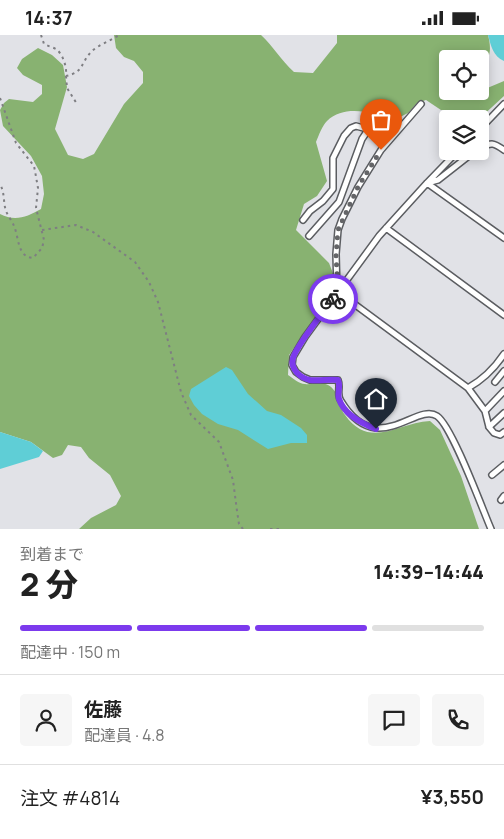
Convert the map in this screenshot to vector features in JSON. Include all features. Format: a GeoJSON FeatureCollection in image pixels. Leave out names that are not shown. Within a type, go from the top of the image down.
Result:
{"type":"FeatureCollection","features":[{"type":"Feature","properties":{"kind":"lane"},"geometry":{"type":"LineString","coordinates":[[489,119],[504,103]]}},
{"type":"Feature","properties":{"kind":"lane"},"geometry":{"type":"LineString","coordinates":[[338,292],[336,255],[338,230],[342,219],[358,187],[381,150],[422,104]]}},
{"type":"Feature","properties":{"kind":"lane"},"geometry":{"type":"LineString","coordinates":[[303,220],[333,189],[333,158],[344,136],[351,128],[356,126],[382,133],[397,131]]}},
{"type":"Feature","properties":{"kind":"lane"},"geometry":{"type":"LineString","coordinates":[[309,237],[339,202],[358,148],[368,130]]}},
{"type":"Feature","properties":{"kind":"lane"},"geometry":{"type":"LineString","coordinates":[[489,144],[495,144],[504,150]]}},
{"type":"Feature","properties":{"kind":"lane"},"geometry":{"type":"LineString","coordinates":[[449,160],[386,229],[305,337],[294,357],[292,365],[296,372],[310,380],[338,380],[340,384],[339,399],[351,415],[362,424],[376,429],[396,426],[428,414],[436,415],[450,432],[491,529]]}},
{"type":"Feature","properties":{"kind":"lane"},"geometry":{"type":"LineString","coordinates":[[427,183],[438,180],[464,160]]}},
{"type":"Feature","properties":{"kind":"lane"},"geometry":{"type":"LineString","coordinates":[[427,183],[504,238]]}},
{"type":"Feature","properties":{"kind":"lane"},"geometry":{"type":"LineString","coordinates":[[386,229],[504,315]]}},
{"type":"Feature","properties":{"kind":"lane"},"geometry":{"type":"LineString","coordinates":[[338,292],[468,388],[485,411],[489,427],[494,433],[500,435],[504,432]]}},
{"type":"Feature","properties":{"kind":"lane"},"geometry":{"type":"LineString","coordinates":[[468,388],[482,381],[504,355]]}},
{"type":"Feature","properties":{"kind":"lane"},"geometry":{"type":"LineString","coordinates":[[495,382],[504,371]]}},
{"type":"Feature","properties":{"kind":"lane"},"geometry":{"type":"LineString","coordinates":[[485,411],[504,391]]}},
{"type":"Feature","properties":{"kind":"lane"},"geometry":{"type":"LineString","coordinates":[[489,427],[504,413]]}},
{"type":"Feature","properties":{"kind":"lane"},"geometry":{"type":"LineString","coordinates":[[492,475],[504,465]]}},
{"type":"Feature","properties":{"kind":"path"},"geometry":{"type":"LineString","coordinates":[[41,35],[44,43],[56,49],[62,56],[65,65],[67,88],[77,105]]}},
{"type":"Feature","properties":{"kind":"path"},"geometry":{"type":"LineString","coordinates":[[66,76],[75,74],[80,70],[91,52],[119,35]]}},
{"type":"Feature","properties":{"kind":"path"},"geometry":{"type":"LineString","coordinates":[[0,99],[16,143],[34,166],[38,188],[36,208],[44,240],[42,248],[33,258],[27,258],[22,253],[15,228],[6,212],[4,191],[0,184]]}},
{"type":"Feature","properties":{"kind":"path"},"geometry":{"type":"LineString","coordinates":[[42,230],[76,225],[93,232],[135,262],[149,282],[158,302],[181,392],[191,415],[219,442],[233,480],[236,511],[239,524],[243,529]]}},
{"type":"Feature","properties":{"kind":"path"},"geometry":{"type":"LineString","coordinates":[[270,529],[280,529]]}},
{"type":"Feature","properties":{"kind":"green space"},"geometry":{"type":"Polygon","coordinates":[[[114,35],[261,35],[294,72],[313,73],[337,43],[337,35],[488,35],[490,44],[489,56],[489,50],[439,50],[439,100],[489,100],[489,87],[504,81],[504,96],[489,110],[441,110],[426,100],[417,103],[408,113],[396,119],[360,111],[351,111],[335,116],[324,125],[316,142],[327,181],[317,196],[304,204],[296,230],[329,263],[334,276],[330,296],[289,355],[288,375],[303,384],[323,383],[328,385],[335,391],[345,415],[354,425],[364,431],[384,432],[430,421],[440,430],[461,476],[479,529],[79,529],[91,518],[116,505],[121,496],[110,475],[89,458],[81,447],[68,445],[62,455],[53,458],[31,442],[0,432],[0,214],[16,218],[31,214],[41,209],[44,194],[42,176],[31,156],[3,126],[0,110],[9,99],[33,102],[42,94],[42,85],[23,75],[17,68],[22,59],[38,48],[52,55],[63,65],[67,87],[55,129],[68,155],[83,159],[94,154],[124,104],[143,83],[143,72],[134,61],[124,57],[116,48],[114,35]]]}},
{"type":"Feature","properties":{"kind":"water"},"geometry":{"type":"Polygon","coordinates":[[[488,35],[504,35],[504,61],[500,59],[491,47],[488,35]]]}},
{"type":"Feature","properties":{"kind":"water"},"geometry":{"type":"Polygon","coordinates":[[[226,367],[232,370],[248,394],[267,411],[281,415],[301,428],[307,435],[307,443],[291,443],[268,449],[238,430],[218,424],[202,414],[189,396],[191,389],[226,367]]]}},
{"type":"Feature","properties":{"kind":"water"},"geometry":{"type":"Polygon","coordinates":[[[0,432],[31,442],[43,451],[39,457],[0,469],[0,432]]]}},
{"type":"Feature","properties":{"kind":"way so far"},"geometry":{"type":"LineString","coordinates":[[333,299],[338,292],[336,255],[338,230],[358,187],[381,150]]}},
{"type":"Feature","properties":{"kind":"route"},"geometry":{"type":"LineString","coordinates":[[333,299],[305,337],[294,357],[292,365],[296,372],[310,380],[338,380],[340,384],[338,389],[339,399],[351,415],[362,424],[376,429]]}}]}
